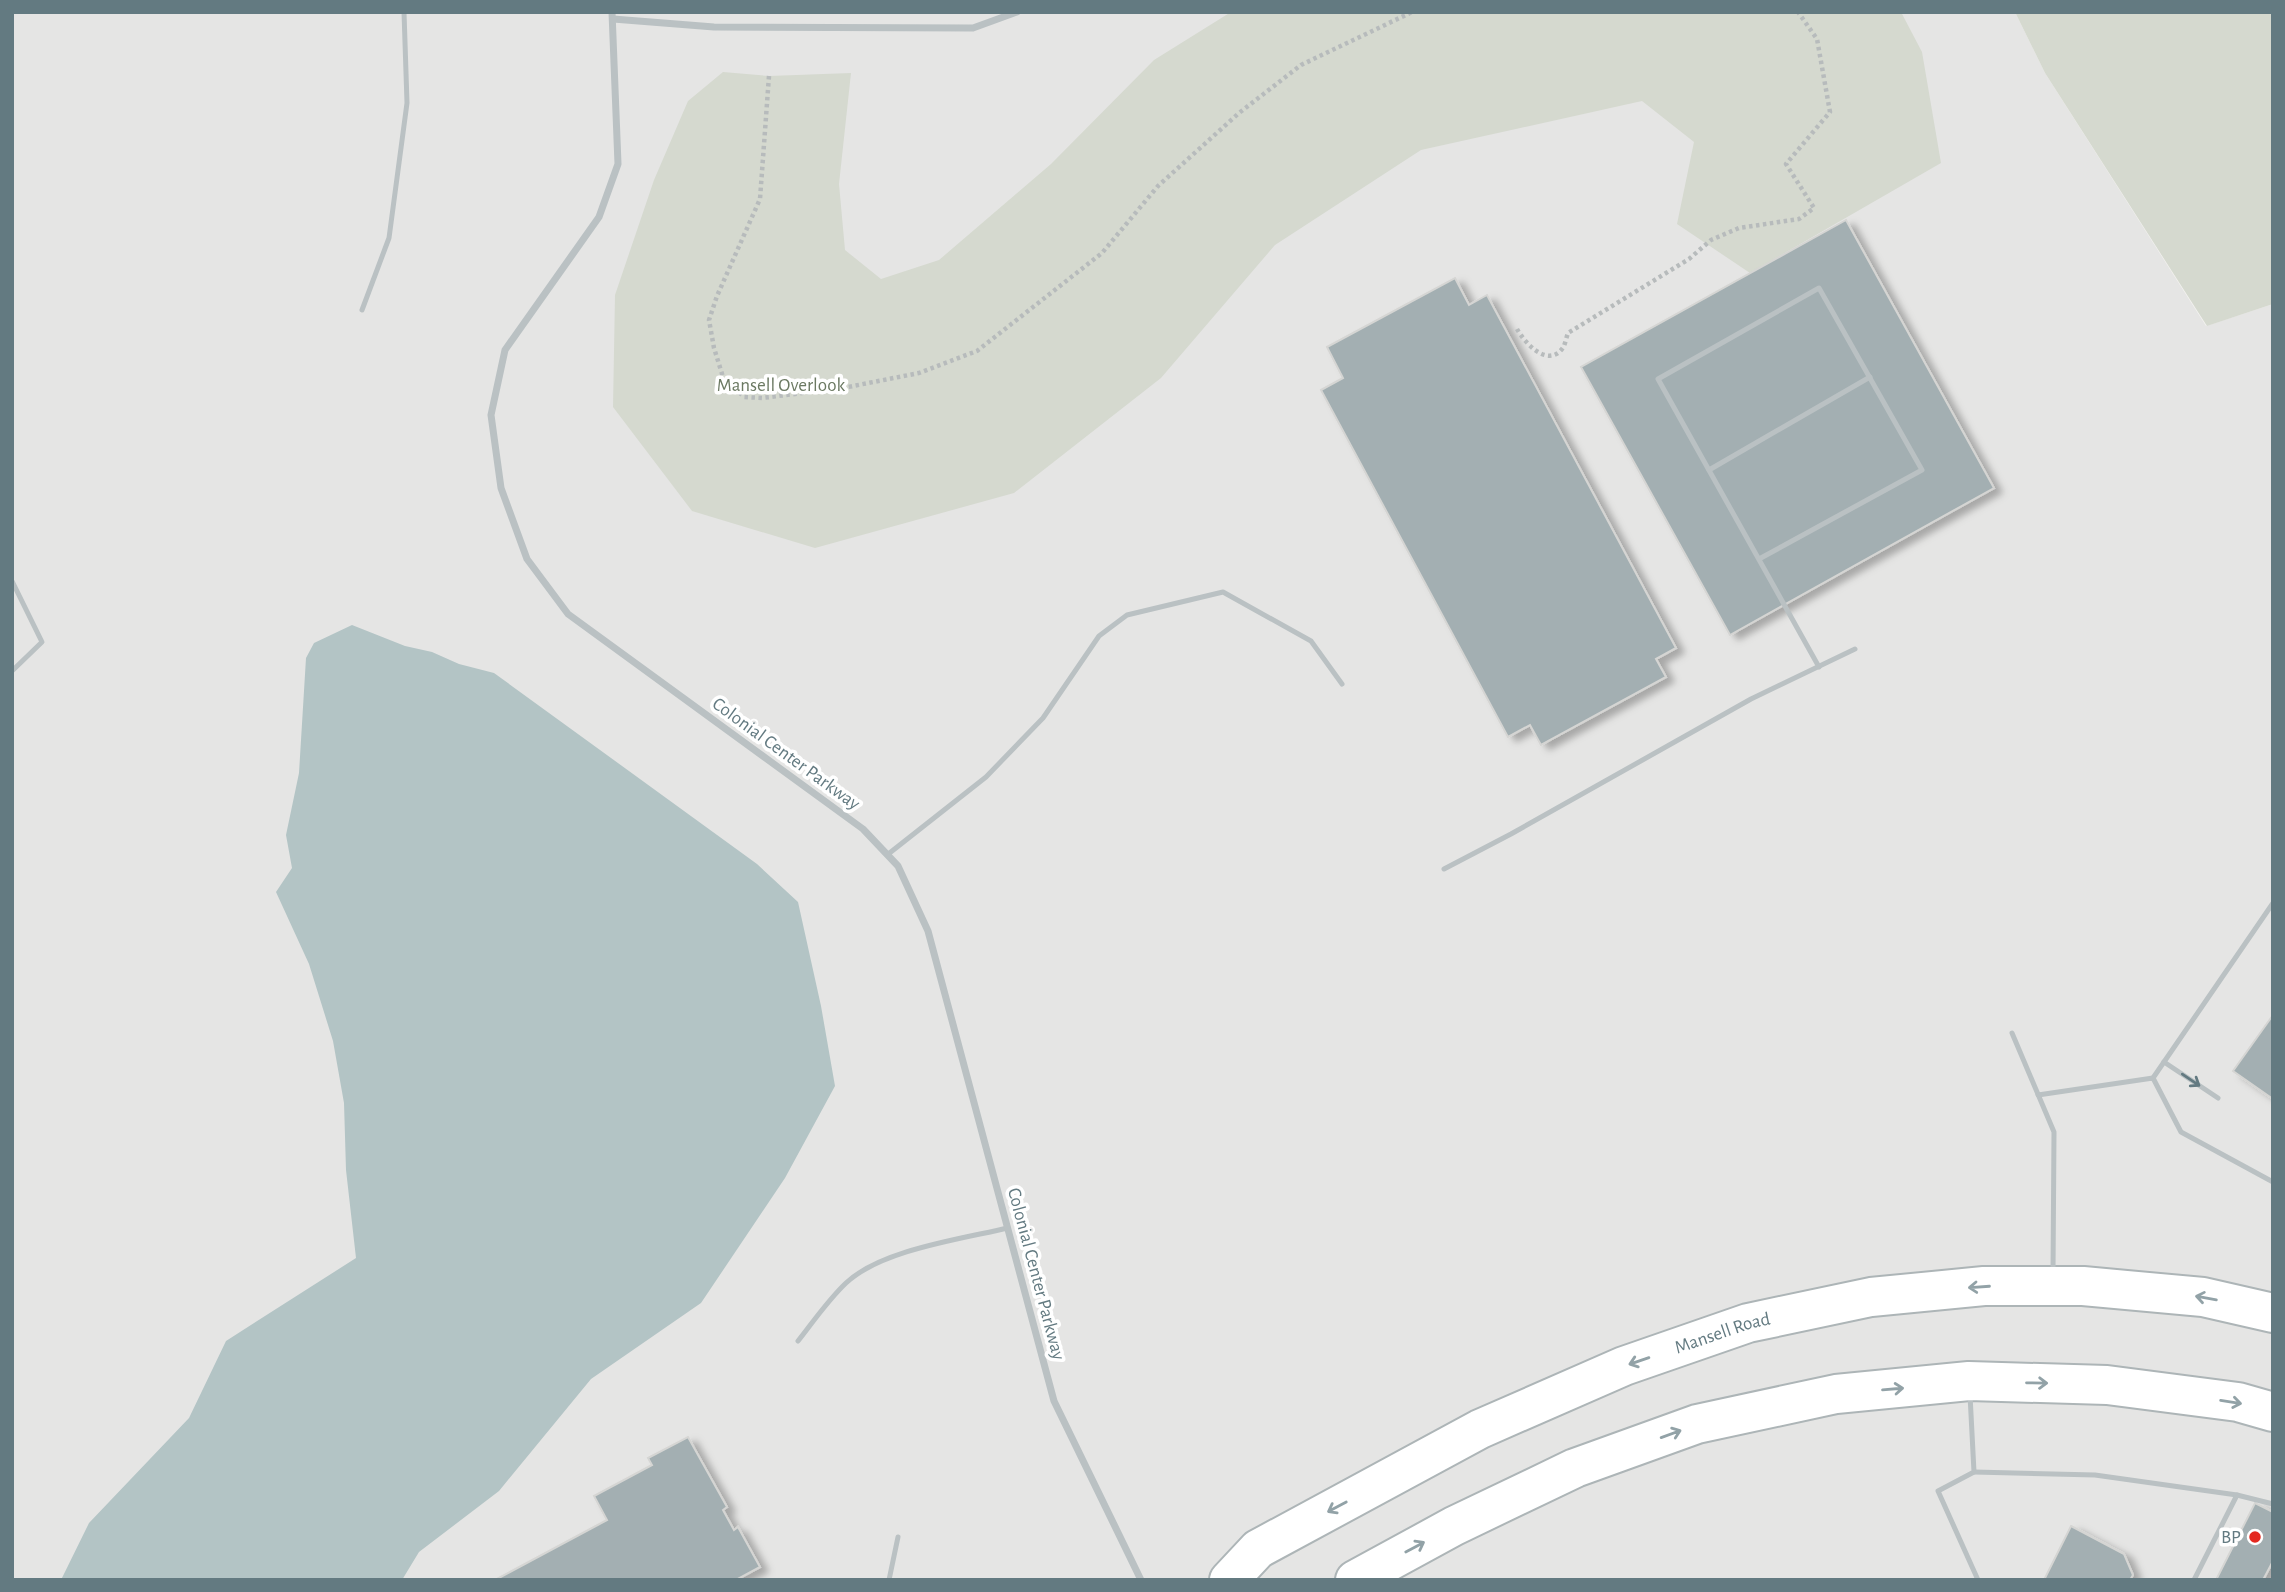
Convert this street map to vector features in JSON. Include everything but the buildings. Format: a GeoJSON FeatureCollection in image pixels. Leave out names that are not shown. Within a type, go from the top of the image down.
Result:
{"type":"FeatureCollection","features":[{"type":"Feature","properties":{"kind":"main road","name":"Mansell Road"},"geometry":{"type":"LineString","coordinates":[[1229,1580],[1258,1549],[1480,1429],[1624,1366],[1748,1323],[1871,1297],[1984,1286],[2083,1286],[2203,1297],[2273,1312]]}},
{"type":"Feature","properties":{"kind":"main road"},"geometry":{"type":"LineString","coordinates":[[1354,1580],[1454,1526],[1575,1468],[1698,1424],[1836,1394],[1969,1381],[2107,1385],[2238,1402],[2273,1412]]}},
{"type":"Feature","properties":{"kind":"street"},"geometry":{"type":"LineString","coordinates":[[613,15],[713,27],[973,28],[1017,12]]}},
{"type":"Feature","properties":{"kind":"street","name":"Colonial Center Parkway"},"geometry":{"type":"LineString","coordinates":[[613,15],[618,164],[599,217],[505,350],[491,415],[501,488],[527,559],[568,614],[863,829],[898,866],[928,932],[1054,1401],[1141,1580]]}},
{"type":"Feature","properties":{"kind":"lane"},"geometry":{"type":"LineString","coordinates":[[362,310],[389,238],[407,103],[404,12]]}},
{"type":"Feature","properties":{"kind":"lane"},"geometry":{"type":"LineString","coordinates":[[1759,559],[1922,470],[1819,288],[1658,379],[1819,667]]}},
{"type":"Feature","properties":{"kind":"lane"},"geometry":{"type":"LineString","coordinates":[[1709,470],[1870,377]]}},
{"type":"Feature","properties":{"kind":"lane"},"geometry":{"type":"LineString","coordinates":[[12,580],[42,642],[12,671]]}},
{"type":"Feature","properties":{"kind":"lane"},"geometry":{"type":"LineString","coordinates":[[887,855],[986,777],[1043,718],[1099,636],[1127,615],[1223,592],[1311,640],[1342,684]]}},
{"type":"Feature","properties":{"kind":"lane"},"geometry":{"type":"LineString","coordinates":[[1444,869],[1751,699],[1855,649]]}},
{"type":"Feature","properties":{"kind":"lane"},"geometry":{"type":"LineString","coordinates":[[2038,1095],[2153,1078],[2273,903]]}},
{"type":"Feature","properties":{"kind":"lane"},"geometry":{"type":"LineString","coordinates":[[2012,1033],[2053,1132],[2053,1287]]}},
{"type":"Feature","properties":{"kind":"lane"},"geometry":{"type":"LineString","coordinates":[[2164,1062],[2218,1098]]}},
{"type":"Feature","properties":{"kind":"lane"},"geometry":{"type":"LineString","coordinates":[[2153,1078],[2181,1132],[2273,1182]]}},
{"type":"Feature","properties":{"kind":"lane"},"geometry":{"type":"LineString","coordinates":[[798,1341],[846,1283],[864,1270],[909,1252],[1008,1228]]}},
{"type":"Feature","properties":{"kind":"lane"},"geometry":{"type":"LineString","coordinates":[[1969,1381],[1974,1472]]}},
{"type":"Feature","properties":{"kind":"lane"},"geometry":{"type":"LineString","coordinates":[[1978,1580],[1938,1491],[1974,1472],[2095,1475],[2237,1495],[2273,1504]]}},
{"type":"Feature","properties":{"kind":"lane"},"geometry":{"type":"LineString","coordinates":[[2194,1580],[2237,1495]]}},
{"type":"Feature","properties":{"kind":"lane"},"geometry":{"type":"LineString","coordinates":[[889,1580],[898,1537]]}},
{"type":"Feature","properties":{"kind":"path"},"geometry":{"type":"LineString","coordinates":[[769,75],[760,199],[709,320],[723,377],[744,397],[762,398],[843,388],[919,373],[977,351],[1102,253],[1158,186],[1239,113],[1301,65],[1412,12]]}},
{"type":"Feature","properties":{"kind":"path"},"geometry":{"type":"LineString","coordinates":[[1517,329],[1524,342],[1542,355],[1556,354],[1563,349],[1568,333],[1689,259],[1711,240],[1738,228],[1799,219],[1814,208],[1786,164],[1830,112],[1817,38],[1798,12]]}},
{"type":"Feature","properties":{"kind":"shaded area"},"geometry":{"type":"Polygon","coordinates":[[[12,12],[2015,12],[2045,73],[2206,326],[2273,304],[2273,1580],[12,1580],[12,12]]]}},
{"type":"Feature","properties":{"kind":"shaded area"},"geometry":{"type":"Polygon","coordinates":[[[352,625],[405,646],[494,673],[757,864],[798,902],[835,1086],[785,1178],[701,1303],[591,1379],[499,1491],[419,1552],[402,1580],[61,1580],[89,1523],[189,1418],[226,1341],[356,1258],[346,1170],[344,1103],[333,1041],[309,964],[276,892],[292,868],[286,835],[299,773],[306,658],[314,643],[352,625]]]}},
{"type":"Feature","properties":{"kind":"green space","name":"Mansell Overlook"},"geometry":{"type":"Polygon","coordinates":[[[1231,12],[1901,12],[1922,52],[1941,163],[1750,273],[1677,224],[1694,142],[1642,101],[1421,150],[1275,245],[1161,378],[1014,493],[815,548],[692,511],[613,407],[615,295],[654,180],[688,101],[723,72],[769,76],[851,73],[839,184],[845,250],[881,279],[939,260],[1051,164],[1154,60],[1231,12]]]}},
{"type":"Feature","properties":{"kind":"green space"},"geometry":{"type":"Polygon","coordinates":[[[2015,12],[2273,12],[2273,304],[2207,326],[2045,73],[2015,12]]]}},
{"type":"Feature","properties":{"kind":"place","name":"BP"},"geometry":{"type":"Point","coordinates":[2255,1537]}}]}
